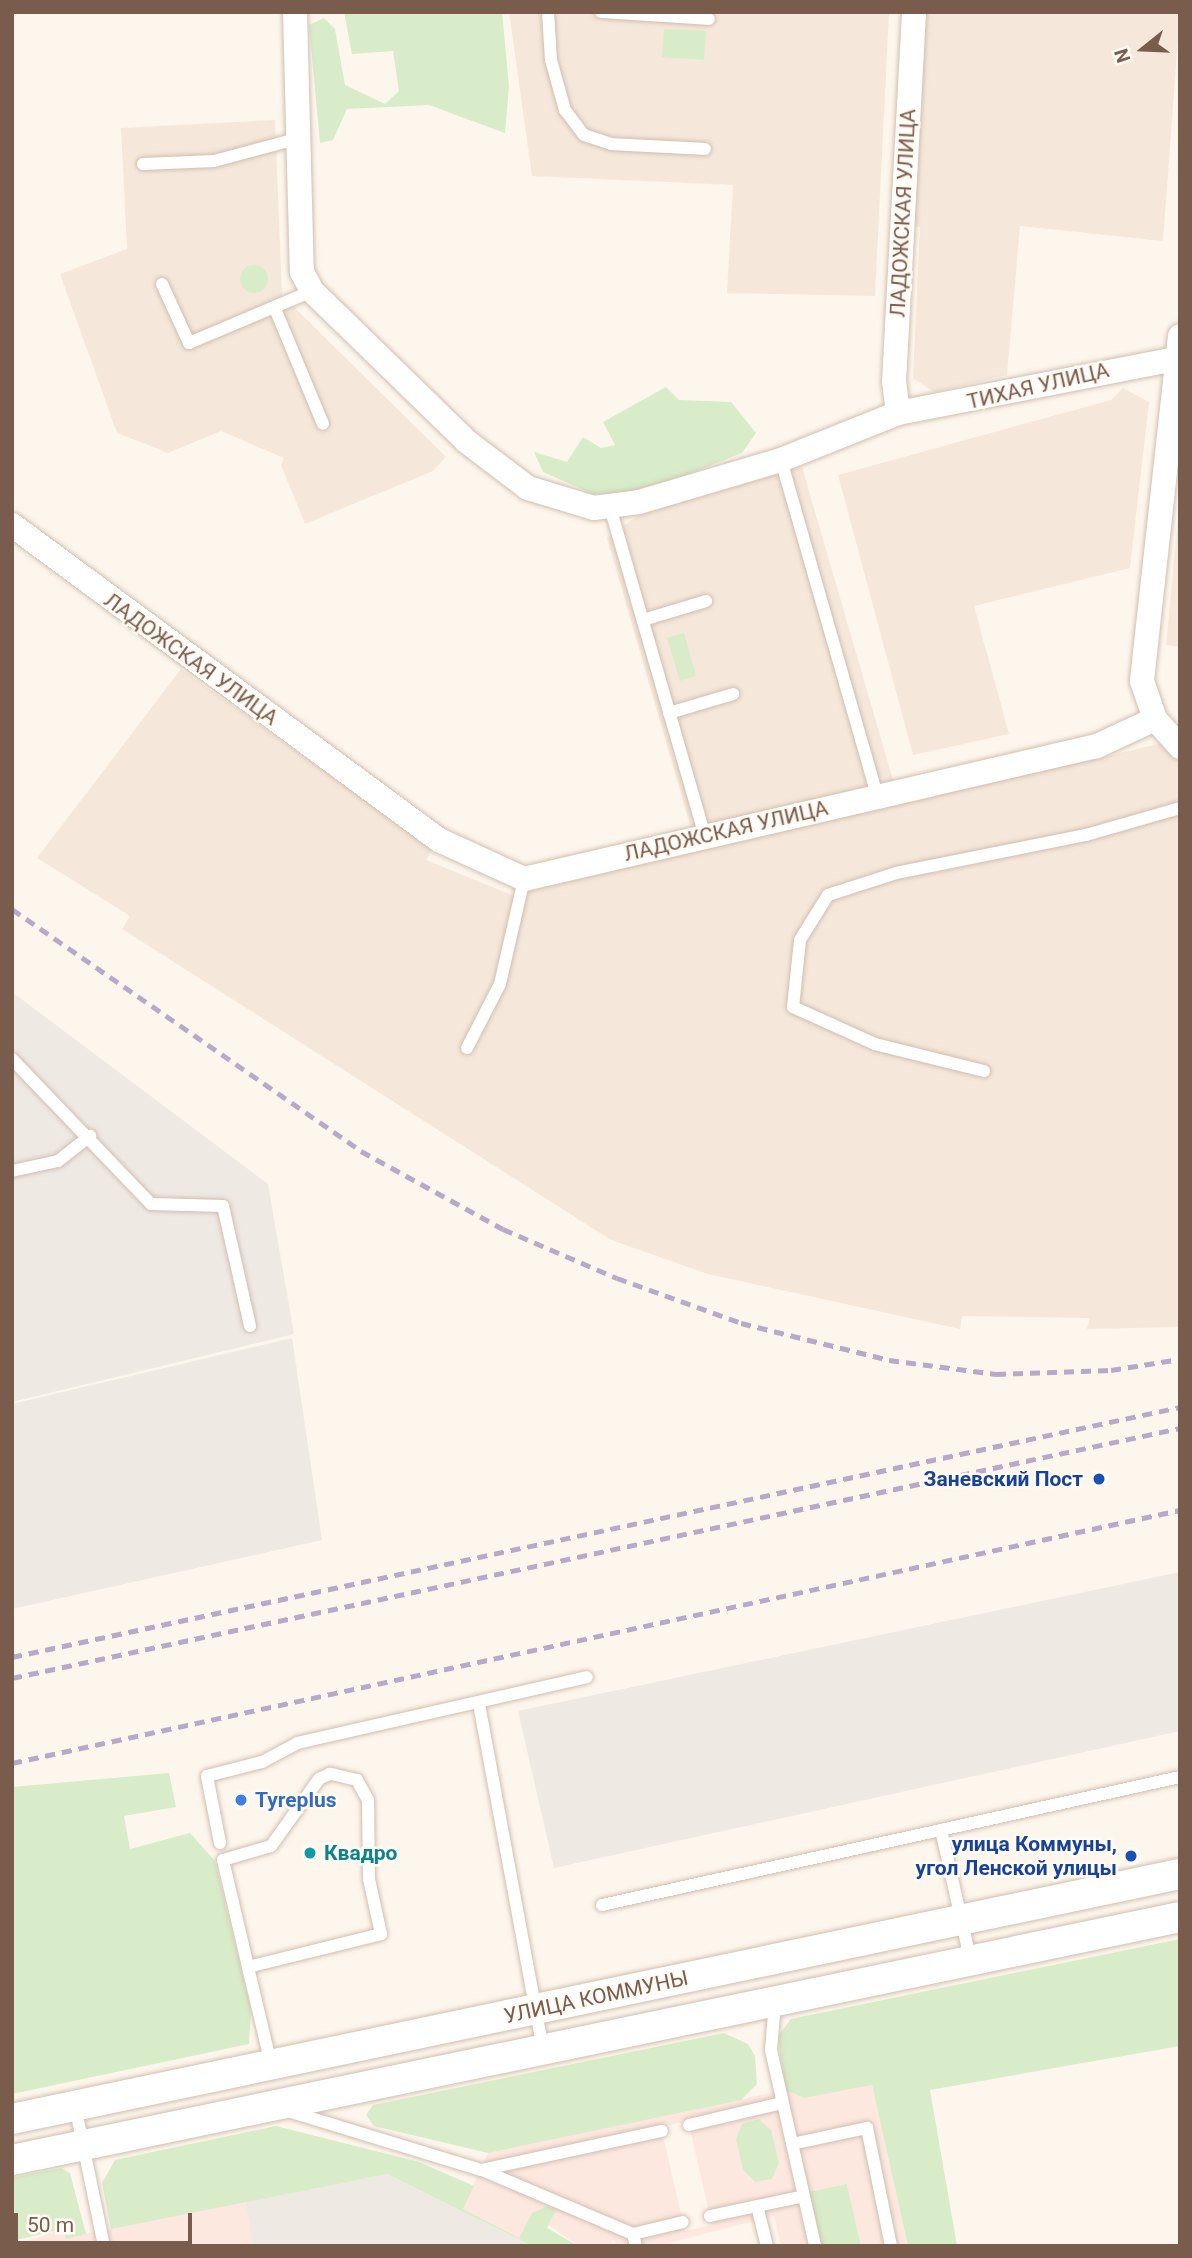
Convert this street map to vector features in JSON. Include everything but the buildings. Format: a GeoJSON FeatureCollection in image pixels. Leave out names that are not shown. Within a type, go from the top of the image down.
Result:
{"type":"FeatureCollection","features":[{"type":"Feature","properties":{"kind":"street"},"geometry":{"type":"LineString","coordinates":[[295,12],[296,139],[307,282],[466,441],[528,488],[610,507]]}},
{"type":"Feature","properties":{"kind":"street","name":"ЛАДОЖСКАЯ УЛИЦА"},"geometry":{"type":"LineString","coordinates":[[898,413],[894,382],[914,12]]}},
{"type":"Feature","properties":{"kind":"street"},"geometry":{"type":"LineString","coordinates":[[1179,348],[1142,681],[1155,719],[1180,747]]}},
{"type":"Feature","properties":{"kind":"street","name":"ТИХАЯ УЛИЦА"},"geometry":{"type":"LineString","coordinates":[[610,507],[781,460],[898,413],[1179,348]]}},
{"type":"Feature","properties":{"kind":"street","name":"ЛАДОЖСКАЯ УЛИЦА"},"geometry":{"type":"LineString","coordinates":[[12,525],[439,840],[524,879],[1097,746],[1155,719]]}},
{"type":"Feature","properties":{"kind":"street","name":"УЛИЦА КОММУНЫ"},"geometry":{"type":"LineString","coordinates":[[12,2119],[1180,1874]]}},
{"type":"Feature","properties":{"kind":"street","name":"УЛИЦА КОММУНЫ"},"geometry":{"type":"LineString","coordinates":[[12,2160],[970,1958],[1180,1917]]}},
{"type":"Feature","properties":{"kind":"lane"},"geometry":{"type":"LineString","coordinates":[[548,12],[551,60],[565,110],[584,135],[611,144],[705,149]]}},
{"type":"Feature","properties":{"kind":"lane"},"geometry":{"type":"LineString","coordinates":[[601,12],[709,19]]}},
{"type":"Feature","properties":{"kind":"lane"},"geometry":{"type":"LineString","coordinates":[[143,164],[214,161],[296,139]]}},
{"type":"Feature","properties":{"kind":"lane"},"geometry":{"type":"LineString","coordinates":[[162,284],[189,343],[276,311],[307,282]]}},
{"type":"Feature","properties":{"kind":"lane"},"geometry":{"type":"LineString","coordinates":[[276,311],[323,424]]}},
{"type":"Feature","properties":{"kind":"lane"},"geometry":{"type":"LineString","coordinates":[[781,460],[877,795]]}},
{"type":"Feature","properties":{"kind":"lane"},"geometry":{"type":"LineString","coordinates":[[610,507],[705,835]]}},
{"type":"Feature","properties":{"kind":"lane"},"geometry":{"type":"LineString","coordinates":[[643,620],[706,601]]}},
{"type":"Feature","properties":{"kind":"lane"},"geometry":{"type":"LineString","coordinates":[[669,713],[733,694]]}},
{"type":"Feature","properties":{"kind":"lane"},"geometry":{"type":"LineString","coordinates":[[984,1071],[875,1044],[793,1007],[800,940],[828,895],[896,873],[1087,835],[1180,808]]}},
{"type":"Feature","properties":{"kind":"lane"},"geometry":{"type":"LineString","coordinates":[[467,1048],[500,984],[524,879]]}},
{"type":"Feature","properties":{"kind":"lane"},"geometry":{"type":"LineString","coordinates":[[12,1059],[90,1136],[151,1204],[223,1206],[250,1326]]}},
{"type":"Feature","properties":{"kind":"lane"},"geometry":{"type":"LineString","coordinates":[[12,1171],[58,1161],[90,1136]]}},
{"type":"Feature","properties":{"kind":"lane"},"geometry":{"type":"LineString","coordinates":[[220,1843],[207,1776],[262,1762],[297,1744],[587,1677]]}},
{"type":"Feature","properties":{"kind":"lane"},"geometry":{"type":"LineString","coordinates":[[479,1704],[542,2048]]}},
{"type":"Feature","properties":{"kind":"lane"},"geometry":{"type":"LineString","coordinates":[[248,1967],[381,1934],[369,1879],[368,1800],[357,1780],[330,1773],[319,1779],[271,1846],[223,1860],[248,1967],[271,2065]]}},
{"type":"Feature","properties":{"kind":"lane"},"geometry":{"type":"LineString","coordinates":[[602,1905],[1180,1777]]}},
{"type":"Feature","properties":{"kind":"lane"},"geometry":{"type":"LineString","coordinates":[[941,1830],[970,1958]]}},
{"type":"Feature","properties":{"kind":"lane"},"geometry":{"type":"LineString","coordinates":[[775,1999],[771,2050],[816,2246]]}},
{"type":"Feature","properties":{"kind":"lane"},"geometry":{"type":"LineString","coordinates":[[689,2125],[782,2103]]}},
{"type":"Feature","properties":{"kind":"lane"},"geometry":{"type":"LineString","coordinates":[[271,2105],[481,2170],[635,2240],[683,2222]]}},
{"type":"Feature","properties":{"kind":"lane"},"geometry":{"type":"LineString","coordinates":[[75,2106],[104,2246]]}},
{"type":"Feature","properties":{"kind":"lane"},"geometry":{"type":"LineString","coordinates":[[792,2144],[867,2128],[891,2246]]}},
{"type":"Feature","properties":{"kind":"lane"},"geometry":{"type":"LineString","coordinates":[[481,2170],[662,2131]]}},
{"type":"Feature","properties":{"kind":"lane"},"geometry":{"type":"LineString","coordinates":[[710,2216],[804,2196]]}},
{"type":"Feature","properties":{"kind":"lane"},"geometry":{"type":"LineString","coordinates":[[757,2206],[766,2246]]}},
{"type":"Feature","properties":{"kind":"shaded area"},"geometry":{"type":"Polygon","coordinates":[[[509,12],[889,12],[875,296],[727,293],[733,185],[532,176],[509,12]]]}},
{"type":"Feature","properties":{"kind":"shaded area"},"geometry":{"type":"Polygon","coordinates":[[[925,12],[1180,12],[1163,241],[1020,226],[1007,375],[934,392],[913,378],[920,227],[912,226],[925,12]]]}},
{"type":"Feature","properties":{"kind":"shaded area"},"geometry":{"type":"Polygon","coordinates":[[[275,120],[282,295],[446,457],[433,471],[305,524],[281,465],[284,458],[221,431],[168,453],[117,433],[60,274],[127,249],[121,128],[275,120]]]}},
{"type":"Feature","properties":{"kind":"shaded area"},"geometry":{"type":"Polygon","coordinates":[[[1123,388],[1149,402],[1130,568],[974,606],[1009,734],[913,755],[838,475],[1111,400],[1123,388]]]}},
{"type":"Feature","properties":{"kind":"shaded area"},"geometry":{"type":"Polygon","coordinates":[[[802,467],[893,780],[691,828],[607,538],[639,515],[802,467]]]}},
{"type":"Feature","properties":{"kind":"shaded area"},"geometry":{"type":"Polygon","coordinates":[[[1180,498],[1180,647],[1166,645],[1180,498]]]}},
{"type":"Feature","properties":{"kind":"shaded area"},"geometry":{"type":"Polygon","coordinates":[[[181,669],[433,849],[426,860],[512,895],[1167,742],[1180,758],[1180,1327],[1087,1329],[1090,1318],[962,1316],[960,1329],[708,1274],[611,1240],[122,929],[130,916],[37,858],[181,669]]]}},
{"type":"Feature","properties":{"kind":"shaded area"},"geometry":{"type":"Polygon","coordinates":[[[12,992],[268,1184],[294,1334],[12,1402],[12,992]]]}},
{"type":"Feature","properties":{"kind":"shaded area"},"geometry":{"type":"Polygon","coordinates":[[[292,1338],[322,1540],[12,1609],[12,1404],[292,1338]]]}},
{"type":"Feature","properties":{"kind":"shaded area"},"geometry":{"type":"Polygon","coordinates":[[[1180,1572],[1180,1731],[554,1868],[518,1711],[1180,1572]]]}},
{"type":"Feature","properties":{"kind":"shaded area"},"geometry":{"type":"Polygon","coordinates":[[[872,2085],[908,2246],[861,2246],[847,2184],[809,2193],[821,2246],[781,2246],[774,2216],[657,2246],[618,2246],[613,2240],[610,2246],[578,2246],[532,2213],[519,2238],[462,2209],[488,2153],[785,2090],[804,2098],[872,2085]],[[688,2121],[661,2127],[685,2231],[712,2225],[688,2121]]]}},
{"type":"Feature","properties":{"kind":"shaded area"},"geometry":{"type":"Polygon","coordinates":[[[387,2174],[532,2246],[253,2246],[245,2200],[387,2174]]]}},
{"type":"Feature","properties":{"kind":"shaded area"},"geometry":{"type":"Polygon","coordinates":[[[245,2199],[253,2246],[12,2246],[63,2229],[67,2238],[245,2199]]]}},
{"type":"Feature","properties":{"kind":"green space"},"geometry":{"type":"Polygon","coordinates":[[[344,12],[502,12],[509,86],[505,133],[429,105],[347,109],[333,140],[320,143],[309,25],[324,18],[335,29],[345,85],[385,104],[399,91],[393,51],[352,54],[344,12]]]}},
{"type":"Feature","properties":{"kind":"green space"},"geometry":{"type":"Polygon","coordinates":[[[664,29],[706,31],[704,60],[662,57],[664,29]]]}},
{"type":"Feature","properties":{"kind":"green space"},"geometry":{"type":"Polygon","coordinates":[[[254,265],[264,269],[268,279],[264,289],[254,293],[244,289],[240,279],[244,269],[254,265]]]}},
{"type":"Feature","properties":{"kind":"green space"},"geometry":{"type":"Polygon","coordinates":[[[666,387],[679,400],[731,402],[756,433],[742,453],[638,494],[593,494],[543,472],[534,452],[567,462],[583,437],[601,448],[615,445],[603,422],[666,387]]]}},
{"type":"Feature","properties":{"kind":"green space"},"geometry":{"type":"Polygon","coordinates":[[[684,633],[696,676],[680,681],[667,638],[684,633]]]}},
{"type":"Feature","properties":{"kind":"green space"},"geometry":{"type":"Polygon","coordinates":[[[169,1773],[176,1807],[124,1816],[130,1849],[190,1833],[215,1861],[251,2010],[249,2044],[12,2094],[12,1787],[169,1773]]]}},
{"type":"Feature","properties":{"kind":"green space"},"geometry":{"type":"Polygon","coordinates":[[[1180,1939],[1180,2046],[930,2090],[957,2246],[908,2246],[872,2085],[804,2098],[785,2090],[778,2036],[791,2019],[1180,1939]]]}},
{"type":"Feature","properties":{"kind":"green space"},"geometry":{"type":"Polygon","coordinates":[[[724,2033],[748,2044],[755,2056],[757,2084],[741,2100],[488,2153],[374,2126],[366,2115],[373,2105],[724,2033]]]}},
{"type":"Feature","properties":{"kind":"green space"},"geometry":{"type":"Polygon","coordinates":[[[759,2119],[771,2130],[779,2163],[772,2179],[755,2182],[743,2170],[736,2139],[742,2124],[759,2119]]]}},
{"type":"Feature","properties":{"kind":"green space"},"geometry":{"type":"Polygon","coordinates":[[[276,2126],[419,2162],[474,2186],[463,2209],[519,2238],[532,2213],[547,2206],[556,2210],[547,2228],[578,2246],[532,2246],[387,2174],[111,2229],[102,2183],[115,2160],[276,2126]]]}},
{"type":"Feature","properties":{"kind":"green space"},"geometry":{"type":"Polygon","coordinates":[[[61,2168],[70,2173],[86,2234],[66,2239],[63,2229],[12,2241],[12,2178],[61,2168]]]}},
{"type":"Feature","properties":{"kind":"green space"},"geometry":{"type":"Polygon","coordinates":[[[847,2184],[861,2246],[821,2246],[809,2192],[847,2184]]]}},
{"type":"Feature","properties":{"kind":"railway"},"geometry":{"type":"LineString","coordinates":[[12,909],[361,1151],[503,1229],[617,1278],[741,1323],[889,1360],[996,1374],[1111,1370],[1180,1359]]}},
{"type":"Feature","properties":{"kind":"railway"},"geometry":{"type":"LineString","coordinates":[[12,1657],[1180,1407]]}},
{"type":"Feature","properties":{"kind":"railway"},"geometry":{"type":"LineString","coordinates":[[12,1678],[1180,1428]]}},
{"type":"Feature","properties":{"kind":"railway"},"geometry":{"type":"LineString","coordinates":[[12,1763],[1180,1510]]}},
{"type":"Feature","properties":{"kind":"place","name":"Заневский Пост"},"geometry":{"type":"Point","coordinates":[1099,1479]}},
{"type":"Feature","properties":{"kind":"place","name":"Tyreplus"},"geometry":{"type":"Point","coordinates":[241,1800]}},
{"type":"Feature","properties":{"kind":"place","name":"Квадро"},"geometry":{"type":"Point","coordinates":[310,1853]}},
{"type":"Feature","properties":{"kind":"place","name":"улица Коммуны, угол Ленской улицы"},"geometry":{"type":"Point","coordinates":[1131,1856]}}]}
